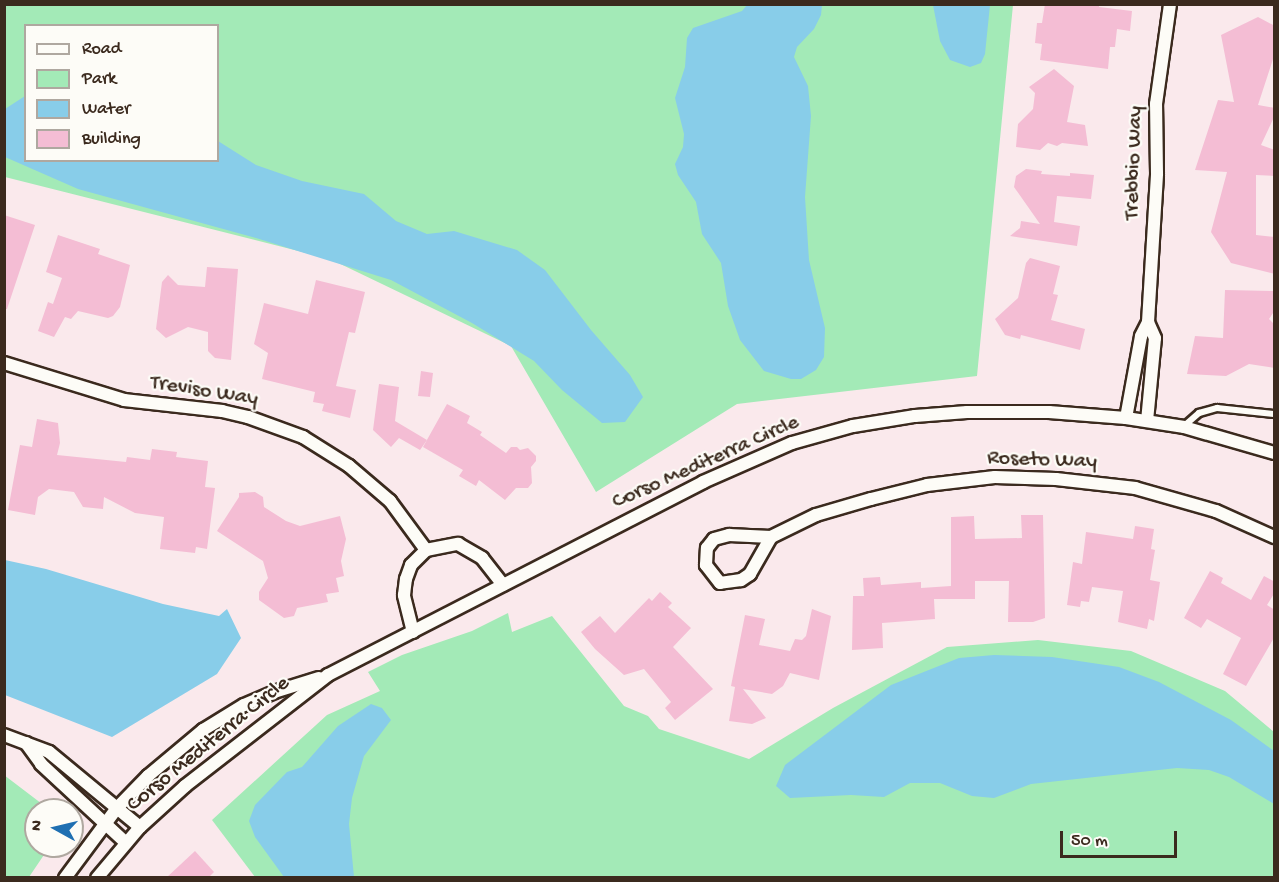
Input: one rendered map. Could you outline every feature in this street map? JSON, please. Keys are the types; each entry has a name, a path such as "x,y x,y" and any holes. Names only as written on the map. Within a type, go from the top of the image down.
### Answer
{"street":[{"name":"Trebbio Way","path":"1125,418 1141,336 1148,322 1156,172 1156,104 1170,4"},
{"name":"Trebbio Way","path":"1147,421 1155,338 1148,322"},
{"name":"Treviso Way","path":"4,363 124,400 222,411 248,417 303,437 349,466 384,495 405,518 426,550"},
{"name":"Corso Mediterra Circle","path":"65,878 117,808 148,776 203,730 244,705 274,692 328,675 703,482 792,443 853,426 915,416 967,412 1049,412 1125,418 1184,427 1275,453"},
{"name":"Roseto Way","path":"771,537 750,574 741,580 720,583 706,565 707,548 714,538 729,535 771,537 816,515 871,499 927,485 995,477 1056,479 1135,488 1216,511 1275,537"},
{"path":"413,632 404,595 406,579 411,565 426,550 444,544 464,547 482,558 503,585"},
{"name":"Corso Mediterra Circle","path":"97,878 140,827 214,762 328,675"},
{"path":"4,735 49,752 140,827"},
{"path":"26,743 41,764 126,843"}],"lane":[{"path":"1184,427 1199,413 1216,408 1275,414"}],"green space":[{"path":"4,5 1013,5 977,376 737,404 596,492 511,346 330,259 5,177"},
{"path":"508,613 512,632 552,616 624,706 648,716 659,729 749,759 833,708 947,647 1038,640 1131,651 1225,691 1274,732 1274,877 255,877 212,820 327,715 380,691 368,672 402,655 472,631"},
{"path":"4,775 34,798 24,798 24,858 42,858 29,877 5,877"}],"water":[{"path":"747,5 822,5 821,15 814,29 797,47 794,57 808,86 811,116 805,197 809,260 825,328 824,357 816,370 801,379 791,379 764,371 740,340 728,306 721,263 702,234 696,202 678,175 675,164 683,147 684,134 675,98 685,67 687,38 693,28 742,11"},
{"path":"933,5 990,5 985,54 981,63 970,67 950,60 940,41"},
{"path":"24,97 24,162 219,162 219,142 256,165 302,181 364,194 396,221 427,234 454,231 517,250 545,270 591,330 630,375 643,397 625,422 602,423 562,390 534,361 472,323 391,280 256,238 78,189 5,157 5,109"},
{"path":"5,560 46,569 163,604 219,616 227,609 241,638 217,674 112,737 5,695"},
{"path":"994,655 1052,657 1119,667 1159,682 1231,720 1274,751 1274,804 1229,777 1209,770 1177,768 1031,784 994,798 972,796 940,783 910,783 884,797 851,795 790,798 776,786 785,765 891,685 959,658"},
{"path":"371,704 382,708 391,720 364,756 352,798 349,824 354,877 284,877 255,837 249,821 255,805 287,772 302,767 338,726"}],"building":[{"path":"1045,4 1099,4 1099,7 1132,11 1130,31 1117,29 1115,47 1110,47 1108,69 1040,60 1042,44 1035,43 1037,23 1042,23"},
{"path":"1258,17 1275,26 1275,53 1258,105 1275,108 1275,115 1261,145 1275,150 1275,176 1256,175 1256,235 1275,237 1275,274 1231,263 1211,232 1227,172 1195,170 1218,100 1234,102 1221,35"},
{"path":"1054,69 1074,86 1067,122 1085,125 1088,146 1062,143 1057,146 1048,143 1040,150 1016,147 1018,124 1033,109 1035,93 1029,87"},
{"path":"1026,169 1042,171 1041,174 1094,175 1091,199 1057,196 1054,222 1080,226 1077,246 1010,236 1020,228 1021,221 1040,224 1014,187 1016,176"},
{"path":"4,215 35,225 7,309 4,309"},
{"path":"58,235 100,249 98,254 130,265 120,307 113,316 108,318 78,311 71,319 65,317 54,337 38,331 48,302 53,304 62,278 46,272"},
{"path":"1030,258 1060,266 1053,294 1058,295 1051,320 1085,329 1080,350 1021,335 1020,339 1005,335 995,319 1018,298 1026,263"},
{"path":"207,267 238,269 231,360 215,358 208,351 208,332 188,327 166,338 156,329 162,282 168,275 178,285 205,287"},
{"path":"316,280 365,292 355,333 349,332 336,386 356,390 350,418 322,411 324,404 313,402 315,392 262,379 268,353 254,344 264,303 308,314"},
{"path":"1225,290 1275,291 1275,310 1269,319 1275,325 1275,368 1249,364 1226,376 1187,374 1195,336 1223,338"},
{"path":"421,371 433,373 430,397 418,396"},
{"path":"379,384 399,387 395,421 427,440 420,450 399,438 391,447 373,430"},
{"path":"447,404 470,416 467,423 482,432 480,435 506,453 511,447 517,447 520,450 528,448 536,456 536,461 531,467 532,483 528,488 516,488 505,500 479,480 476,486 459,476 463,470 423,447"},
{"path":"37,419 58,423 60,443 57,455 126,462 127,457 150,460 152,449 177,452 176,457 208,461 205,487 215,488 207,549 196,547 195,553 160,549 164,517 135,513 104,497 103,509 83,507 74,492 49,489 38,497 35,515 8,510 20,445 32,447"},
{"path":"255,492 263,497 264,507 286,521 300,526 340,516 346,539 341,561 344,576 336,578 339,592 326,594 328,602 297,608 294,616 284,618 259,600 259,592 268,578 263,561 217,531 239,497 239,493"},
{"path":"1021,515 1043,515 1045,618 1033,622 1008,622 1009,581 975,581 975,599 934,599 935,619 882,623 883,648 852,650 853,596 864,596 863,578 880,577 881,585 921,582 921,588 951,586 951,517 974,516 975,539 1022,538"},
{"path":"1135,526 1154,529 1151,549 1155,550 1150,580 1160,582 1154,621 1149,619 1147,629 1118,622 1123,591 1092,587 1089,602 1081,601 1080,607 1067,605 1073,562 1082,564 1086,532 1133,539"},
{"path":"1210,571 1223,578 1221,583 1251,600 1264,576 1275,582 1275,592 1267,605 1275,610 1275,636 1246,686 1223,674 1241,638 1207,619 1201,628 1184,618"},
{"path":"660,592 672,603 668,607 691,628 673,647 713,689 675,720 665,708 671,702 644,669 624,675 595,649 581,632 600,616 615,633 649,598 652,601"},
{"path":"812,609 831,616 819,680 790,673 783,686 772,694 743,689 766,718 752,724 729,721 735,687 731,686 745,615 765,619 759,645 790,651 795,639 802,640 806,636"},
{"path":"195,851 214,872 208,878 166,878"}]}
